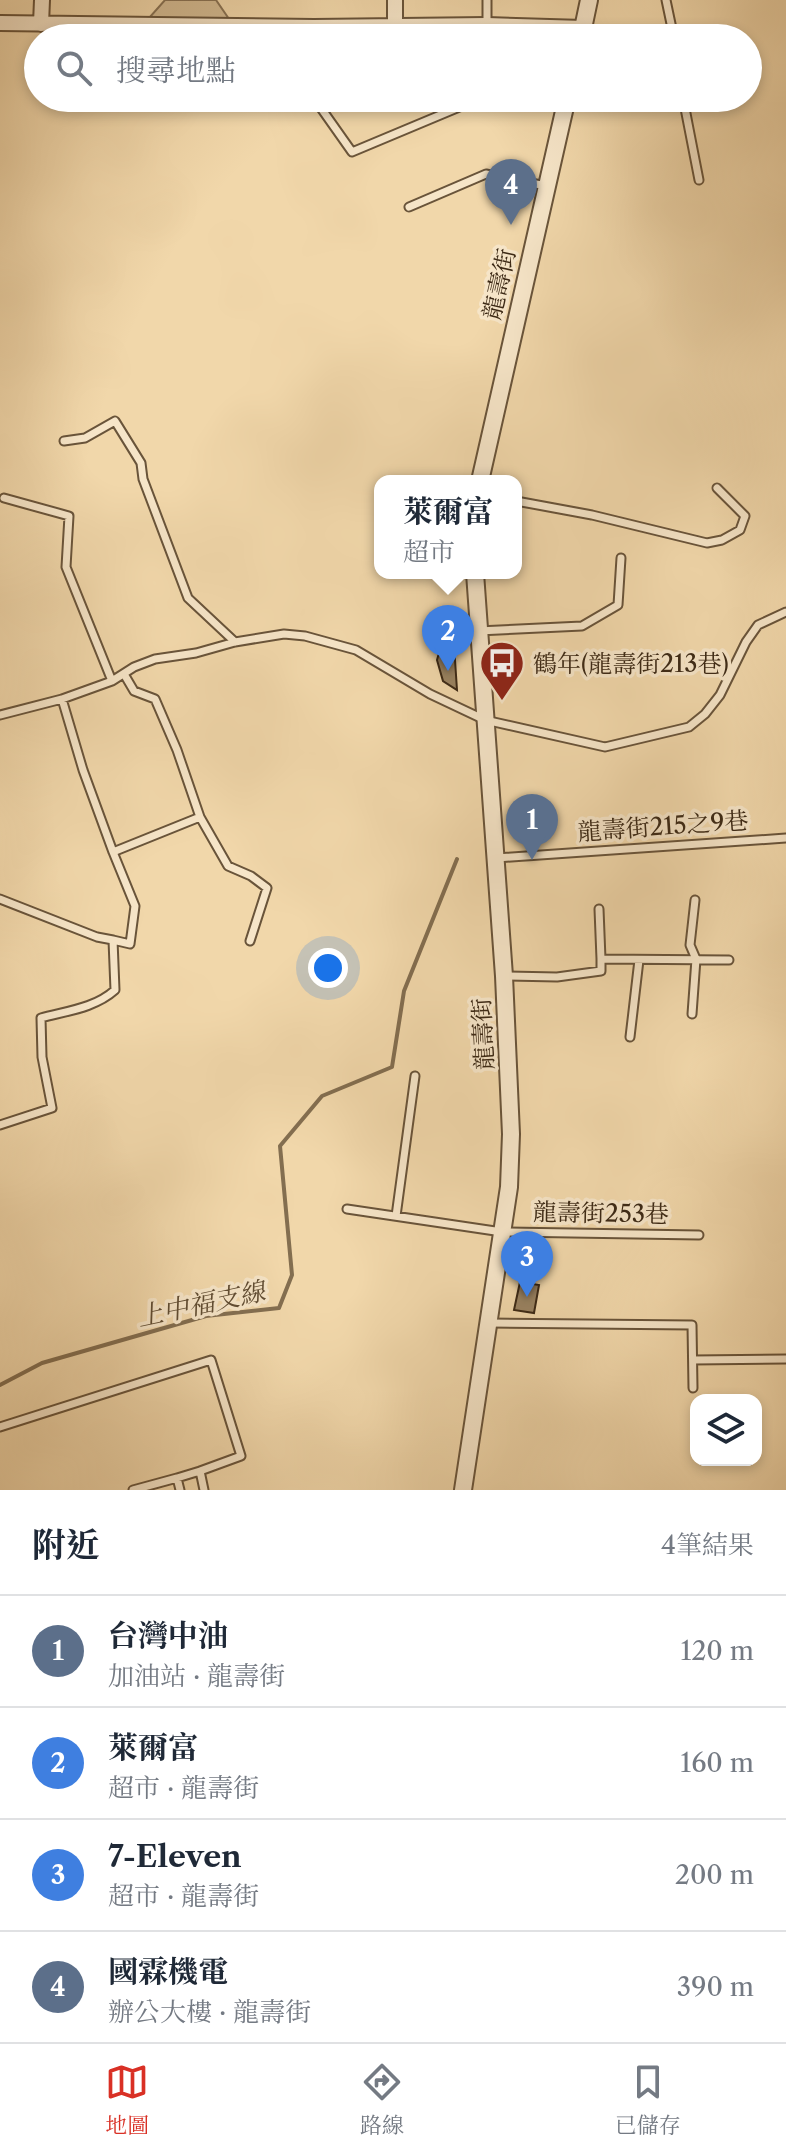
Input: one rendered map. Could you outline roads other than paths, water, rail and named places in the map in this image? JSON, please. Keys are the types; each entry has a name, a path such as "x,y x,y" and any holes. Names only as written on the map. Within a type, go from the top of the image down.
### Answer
{"street":[{"path":"0,23 41,24 42,0"},
{"path":"395,0 395,24"},
{"path":"584,24 589,0"},
{"name":"龍壽街","path":"481,475 564,112"},
{"name":"龍壽街","path":"467,1487 509,1187 511,1134 504,976 475,579"}],"lane":[{"path":"487,0 487,24"},
{"path":"666,0 671,24"},
{"path":"324,112 352,152 448,112"},
{"path":"686,112 699,180"},
{"path":"409,207 486,174 546,186"},
{"path":"64,441 85,438 115,421 141,463 143,479 188,598 235,642"},
{"path":"522,502 592,515 707,543 722,540 740,530 745,516 717,488"},
{"path":"4,498 69,516 66,567 112,681"},
{"path":"478,631 582,626 618,605 621,558"},
{"path":"0,715 62,699 112,681 155,659 284,634 329,641 375,659 430,694 485,720 605,747 689,727 705,714 720,695 746,642 758,625 786,612"},
{"path":"124,674 134,691 155,699 200,817 228,866 264,883 267,888 250,941"},
{"path":"0,899 97,937 130,944 135,906 83,770 62,699"},
{"path":"113,852 200,817"},
{"name":"龍壽街215之9巷","path":"496,858 786,838"},
{"path":"692,1014 696,959 690,945 695,900"},
{"path":"504,976 557,977 601,971 599,909"},
{"path":"0,1125 52,1108 42,1057 41,1018 88,1006 115,990 113,940"},
{"path":"601,959 729,960"},
{"path":"630,1037 639,960"},
{"path":"396,1216 415,1076"},
{"name":"龍壽街253巷","path":"347,1209 502,1232 699,1235"},
{"path":"488,1323 692,1325 693,1388"},
{"path":"693,1360 786,1359"},
{"path":"0,1427 211,1360 241,1456 133,1490"},
{"path":"200,1471 204,1490"},
{"path":"177,1478 180,1490"}],"waterway":[{"name":"上中福支線","path":"0,1385 42,1363 206,1316 279,1308 292,1275 280,1146 322,1096 392,1067 404,991 457,859"}],"place":[{"name":"國霖機電","path":"511,225"},
{"name":"萊爾富","path":"448,671"},
{"name":"鶴年(龍壽街213巷)","path":"502,702"},
{"name":"台灣中油","path":"532,860"},
{"name":"7-Eleven","path":"527,1297"}]}
